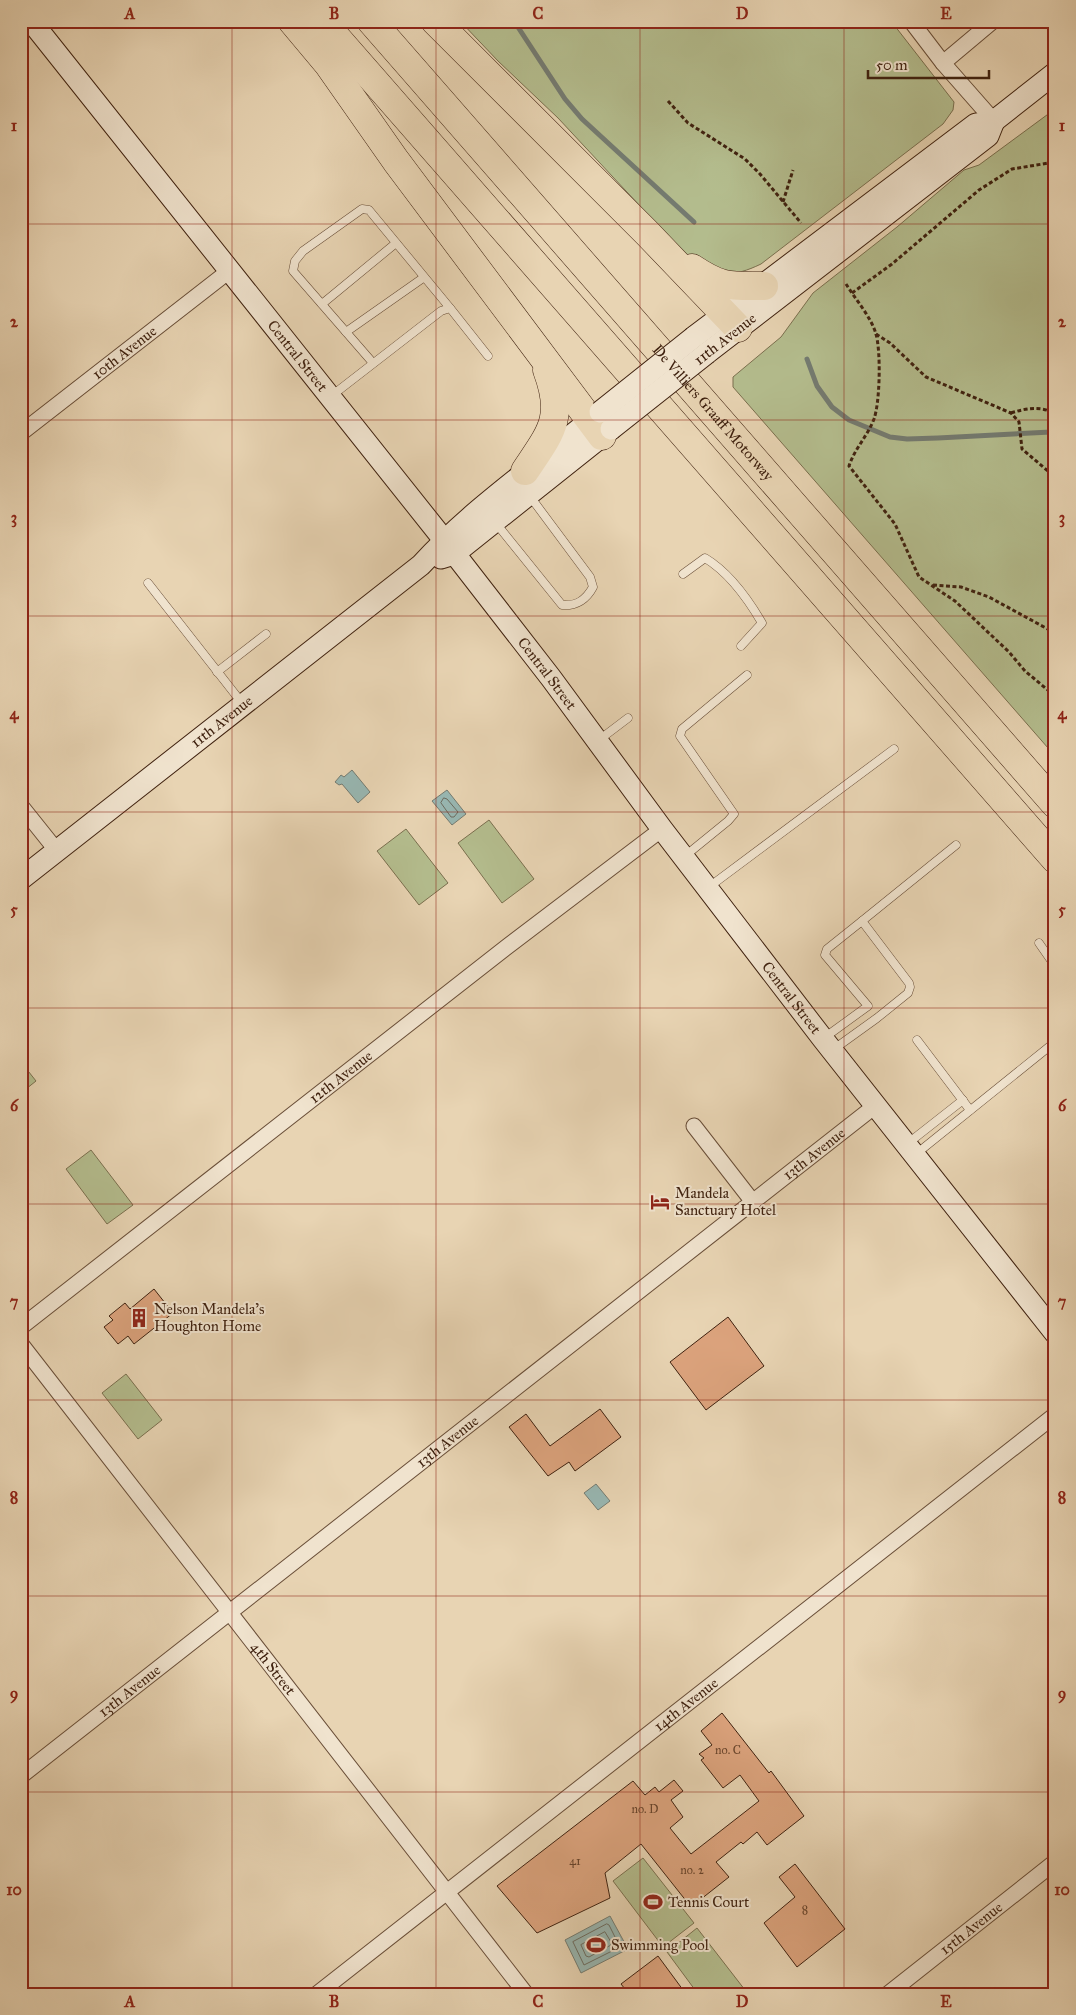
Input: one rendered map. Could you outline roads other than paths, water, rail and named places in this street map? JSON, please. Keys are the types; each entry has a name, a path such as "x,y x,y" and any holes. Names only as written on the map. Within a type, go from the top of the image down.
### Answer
{"highway":[{"path":"292,21 328,64 396,161 541,355 601,424"},
{"path":"322,21 1055,859"},
{"name":"De Villiers Graaff Motorway","path":"372,21 1055,804"},
{"path":"435,21 647,233 732,321"},
{"path":"647,233 710,280 728,286 764,286"},
{"path":"527,483 554,423 556,407 553,386 541,355"}],"main road":[{"name":"Central Street","path":"31,21 449,547 598,741 683,857 875,1106 1055,1333"},
{"name":"11th Avenue","path":"732,321 764,286 976,124 994,120 1055,73"},
{"name":"11th Avenue","path":"449,547 732,321 988,136 994,120"},
{"name":"11th Avenue","path":"21,879 421,565 495,522 527,483"}],"street":[{"path":"911,21 944,63 994,120"},
{"path":"944,63 993,21"},
{"name":"10th Avenue","path":"21,433 229,271"},
{"path":"21,806 57,851"},
{"name":"12th Avenue","path":"21,1327 508,946 662,829"},
{"name":"13th Avenue","path":"21,1776 875,1106"},
{"path":"694,1126 753,1202"},
{"name":"4th Street","path":"21,1344 526,1994"},
{"name":"14th Avenue","path":"317,1994 1055,1415"},
{"name":"15th Avenue","path":"888,1994 1055,1862"}],"lane":[{"path":"374,363 294,271 294,261 302,251 362,209 369,210 374,214 488,356"},
{"path":"322,304 396,243"},
{"path":"346,332 424,278"},
{"path":"329,398 441,311 450,308"},
{"path":"495,522 555,599 562,605 570,606 581,602 589,595 592,587 590,577 527,483"},
{"path":"683,574 705,558 726,574 762,623 741,646"},
{"path":"148,583 243,705"},
{"path":"217,672 266,634"},
{"path":"683,857 734,814 683,743 680,736 682,729 747,675"},
{"path":"598,741 628,718"},
{"path":"707,888 894,749"},
{"path":"877,1018 825,955 827,949 956,845"},
{"path":"828,1045 877,1018 908,993 910,987 909,983 862,921"},
{"path":"1039,943 1055,966"},
{"path":"828,1045 868,1006"},
{"path":"917,1040 970,1110"},
{"path":"910,1150 970,1110 1055,1042"},
{"path":"910,1150 963,1100"}],"water":[{"path":"352,770 370,792 358,803 342,784 339,785 335,782 341,775 344,777"},
{"path":"447,790 466,814 452,825 432,801"},
{"path":"596,1484 610,1501 598,1510 584,1493"},
{"name":"Swimming Pool","path":"610,1916 628,1949 581,1973 565,1940"}],"waterway":[{"path":"514,21 565,99 582,119 694,222"},
{"path":"807,359 817,386 832,407 849,420 890,437 907,439 1051,432 1055,434"}],"place":[{"name":"Mandela Sanctuary Hotel","path":"660,1202"},
{"name":"Nelson Mandela's Houghton Home","path":"139,1318"},
{"name":"Tennis Court","path":"653,1902"},
{"name":"Swimming Pool","path":"596,1945"}]}
